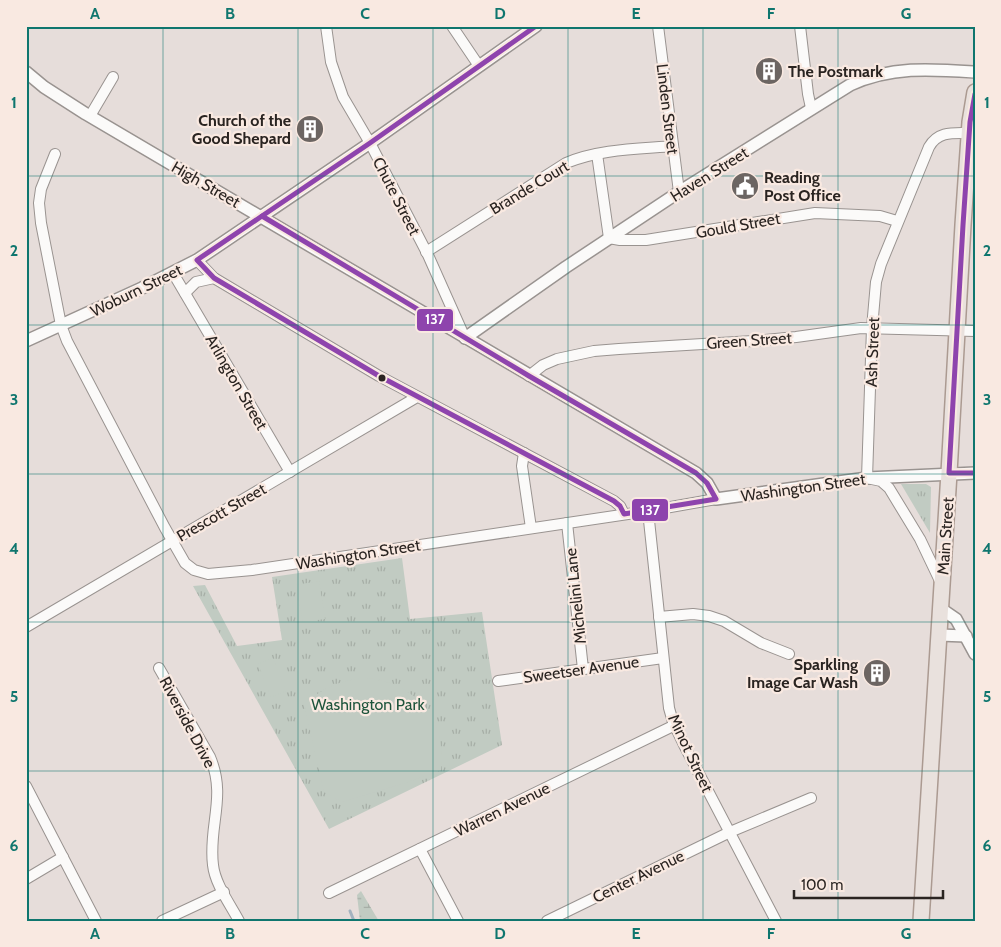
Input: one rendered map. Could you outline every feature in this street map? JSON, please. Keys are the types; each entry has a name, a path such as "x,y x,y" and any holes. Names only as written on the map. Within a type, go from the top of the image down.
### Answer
{"main road":[{"name":"Main Street","path":"920,921 949,473 956,330 969,225 969,133 975,92"}],"street":[{"name":"Chute Street","path":"326,26 330,56 336,80 349,109 370,143 426,252 465,338"},
{"path":"452,26 478,66"},
{"name":"Woburn Street","path":"26,341 197,260 370,143 536,26"},
{"name":"Linden Street","path":"658,26 679,192"},
{"path":"800,26 811,108"},
{"name":"Haven Street","path":"465,338 679,192 850,85 880,74 908,70 975,72"},
{"name":"High Street","path":"26,72 49,90 90,116 699,475 710,486 716,499"},
{"path":"90,116 113,77"},
{"name":"Ash Street","path":"867,478 872,328 877,275 897,221 931,144 943,134 969,133"},
{"name":"Brande Court","path":"426,252 553,170 574,159 597,154 673,146"},
{"name":"Washington Street","path":"55,154 40,189 39,203 41,223 61,325 67,341 182,558 189,567 202,573 213,575 867,478 975,473"},
{"path":"597,154 609,238"},
{"name":"Gould Street","path":"609,238 646,240 815,213 880,216 897,221"},
{"path":"197,260 214,278 417,397 614,500 624,514"},
{"name":"Arlington Street","path":"173,273 290,472"},
{"path":"185,293 196,282 214,278"},
{"name":"Green Street","path":"529,376 546,363 594,351 644,346 763,340 872,328 975,331"},
{"name":"Prescott Street","path":"26,628 172,540 417,397"},
{"path":"524,453 522,466 531,528"},
{"path":"867,478 881,481 889,488 920,539 942,584"},
{"name":"Minot Street","path":"648,511 669,708 675,725 776,921"},
{"name":"Michelini Lane","path":"567,523 583,669"},
{"path":"940,608 956,619 970,638 975,654"},
{"path":"659,617 693,614 709,616 724,621 761,643 788,654"},
{"path":"939,635 970,638"},
{"name":"Sweetser Avenue","path":"498,681 663,658"},
{"name":"Riverside Drive","path":"159,668 210,757 214,769 218,784 218,798 213,863 215,872 239,921"},
{"name":"Warren Avenue","path":"329,893 675,725"},
{"path":"26,786 96,921"},
{"name":"Center Avenue","path":"547,921 730,832 811,798"},
{"path":"420,849 458,921"},
{"path":"26,879 63,857"},
{"path":"162,921 224,892"}],"green space":[{"path":"901,484 926,484 931,487 930,533"},
{"name":"Washington Park","path":"402,558 410,619 482,612 502,745 329,829 193,586 205,585 237,646 282,640 272,577"},
{"path":"319,581 325,619 303,622 296,585"},
{"path":"273,658 286,691 271,697 258,664"},
{"path":"367,678 384,681 400,687 414,696 425,707 439,735 442,752 441,770 342,802 324,792 304,703 333,685 349,680"},
{"path":"361,891 379,921 360,921 357,895"}],"waterway":[{"path":"350,911 354,921"}],"transit line":[{"name":"137","path":"262,216 370,143 536,26"},
{"name":"137","path":"975,94 970,122 949,473 975,473"},
{"name":"137","path":"262,216 529,376 696,473 707,483 716,499 624,514 620,506 614,501 379,376 214,278 197,260 262,216"}],"place":[{"name":"The Postmark","path":"769,71"},
{"name":"Church of the Good Shepard","path":"310,129"},
{"name":"Reading Post Office","path":"745,186"},
{"name":"Sparkling Image Car Wash","path":"877,673"}]}
